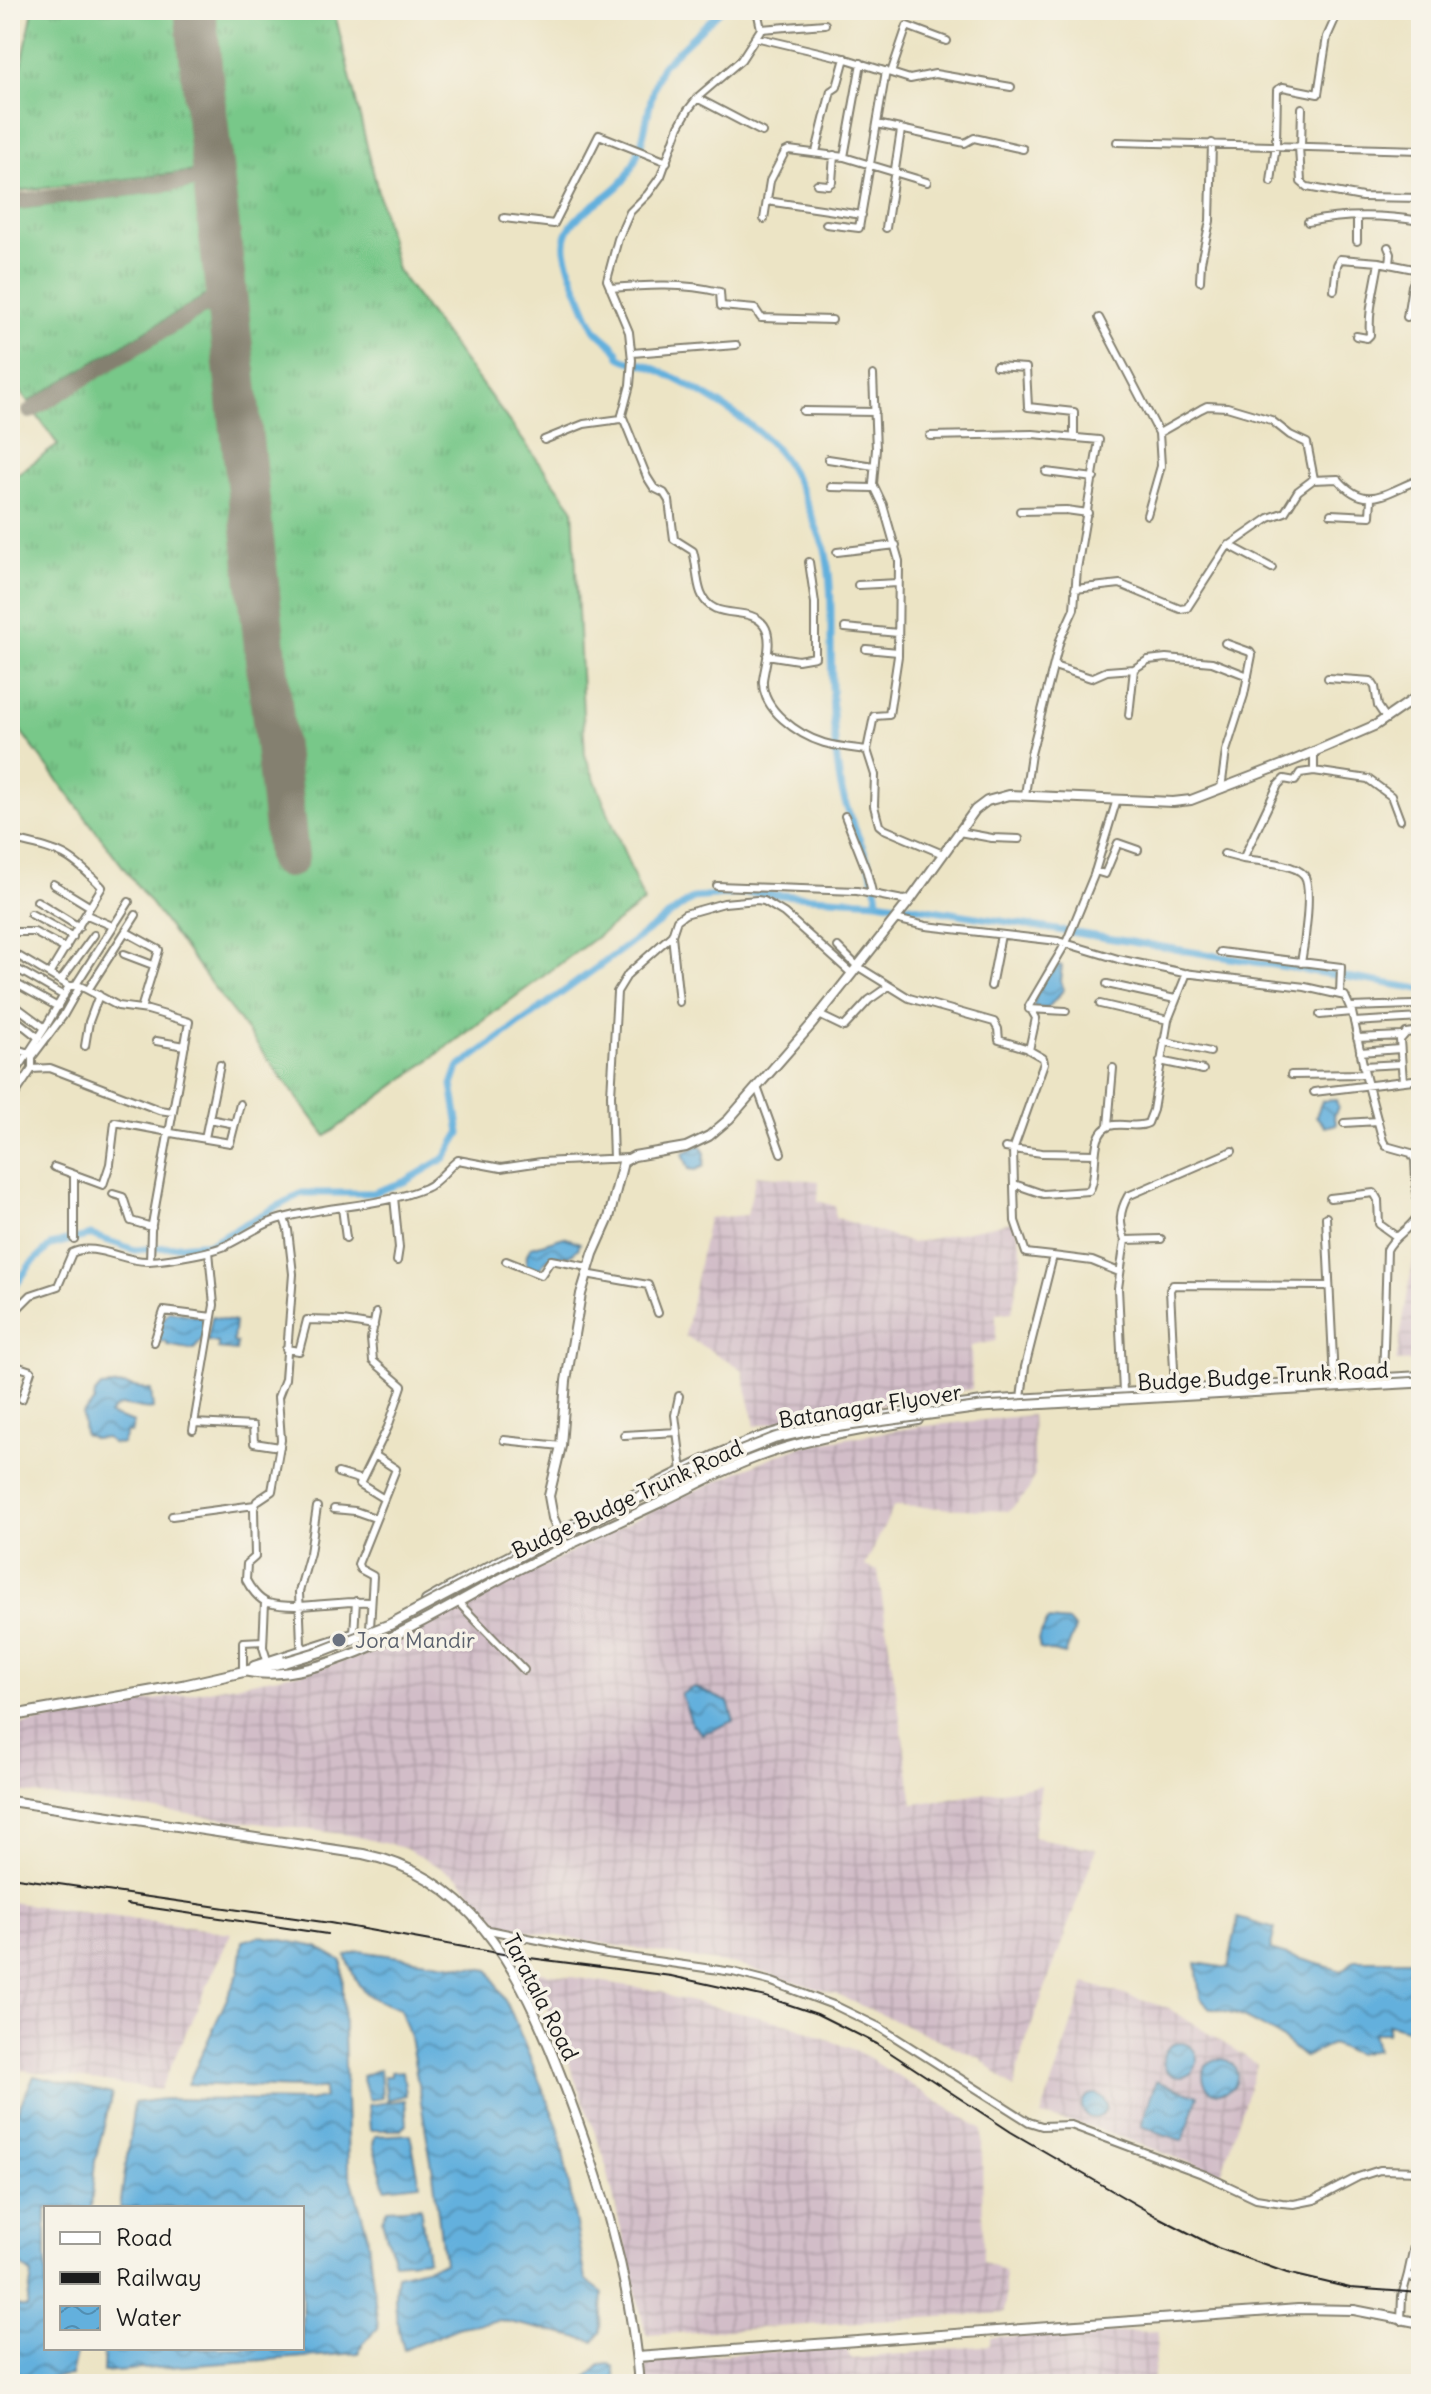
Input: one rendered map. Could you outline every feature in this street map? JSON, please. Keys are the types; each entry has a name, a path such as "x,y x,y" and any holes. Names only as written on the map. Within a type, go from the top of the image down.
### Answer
{"main road":[{"name":"Batanagar Flyover","path":"10,1714 281,1664 322,1651 389,1625 534,1548 704,1466 775,1438 805,1431 981,1407 1421,1381"}],"street":[{"path":"757,10 761,29"},
{"path":"1271,182 1276,144 1277,90 1283,87 1318,94 1327,37 1339,10"},
{"path":"544,440 584,424 620,420 632,360 629,332 610,288 609,267 626,219 648,194 667,162 679,126 697,98 741,60 761,29 825,24"},
{"path":"826,224 858,229 888,72 907,26 947,41"},
{"path":"755,37 845,58 910,79 932,74 1011,87"},
{"path":"816,152 831,91 837,87 845,58"},
{"path":"844,157 861,63"},
{"path":"697,98 762,132"},
{"path":"1302,108 1301,182 1307,187 1362,197 1421,198"},
{"path":"877,124 965,143 974,138 1023,149"},
{"path":"886,228 901,130"},
{"path":"504,218 553,225 599,135 667,162"},
{"path":"1117,142 1421,150"},
{"path":"1200,281 1210,221 1212,143"},
{"path":"764,219 770,181 785,152 816,152 844,157 927,182"},
{"path":"817,184 828,185 832,182 834,155"},
{"path":"767,201 862,215"},
{"path":"1308,222 1357,218 1421,221"},
{"path":"1357,218 1357,241"},
{"path":"1388,247 1390,264"},
{"path":"1334,290 1340,259 1420,267 1412,286 1407,317"},
{"path":"1356,336 1367,338 1370,335 1368,311 1379,262"},
{"path":"610,288 648,284 709,289 720,292 721,306 755,309 761,318 832,320"},
{"path":"1099,318 1159,433 1161,466 1147,515"},
{"path":"632,360 736,345"},
{"path":"996,366 1026,368 1028,407 1074,412 1074,438"},
{"path":"873,375 873,488 883,505 896,545 898,583 898,652 889,715 874,716 867,750 875,775 873,800 879,825 889,833 943,854"},
{"path":"1075,589 1120,584 1180,609 1187,608 1229,545 1269,518 1285,512 1298,491 1315,474 1307,443 1290,435 1271,420 1227,407 1207,406 1159,433"},
{"path":"803,411 875,412"},
{"path":"622,414 647,477 669,501 674,539 693,551 702,596 716,610 748,616 763,623 768,634 763,688 767,701 802,732 833,745 867,750"},
{"path":"930,436 1026,434 1099,440 1077,569 1073,615 1060,640 1031,754 1025,795"},
{"path":"828,459 874,466"},
{"path":"1046,472 1094,478"},
{"path":"1312,480 1338,479 1347,489 1371,499 1421,479"},
{"path":"831,487 873,488"},
{"path":"1331,514 1370,516 1371,499"},
{"path":"1020,511 1088,513"},
{"path":"837,552 896,545"},
{"path":"1229,545 1272,568"},
{"path":"767,655 798,660 815,657 814,598 809,562"},
{"path":"858,585 898,583"},
{"path":"845,628 898,633"},
{"path":"1221,790 1226,751 1252,653 1225,643"},
{"path":"866,649 898,652"},
{"path":"1054,666 1091,678 1102,672 1134,669 1148,660 1166,658 1212,662 1248,676"},
{"path":"1129,715 1134,669"},
{"path":"1328,678 1371,681 1378,706 1387,719"},
{"path":"10,1316 31,1295 58,1286 73,1251 150,1260 209,1251 284,1218 394,1197 427,1187 458,1160 501,1168 541,1162 628,1158 698,1142 719,1129 819,1015 911,900 975,810 987,801 1025,795 1182,801 1221,790 1314,752 1387,719 1421,694"},
{"path":"1314,752 1314,771"},
{"path":"1243,859 1278,785 1284,779 1295,781 1300,773 1314,771 1368,779 1391,796 1400,820"},
{"path":"1029,1049 1036,1021 1029,1004 1066,942 1095,871 1117,799"},
{"path":"845,816 873,892"},
{"path":"958,832 1019,839"},
{"path":"10,839 59,851 76,861 102,887 50,973"},
{"path":"1095,871 1105,874 1118,843 1138,850"},
{"path":"1224,854 1292,868 1304,875 1308,887 1301,963"},
{"path":"53,884 89,906"},
{"path":"717,886 873,892 911,900"},
{"path":"679,1002 672,935 677,920 694,910 757,900 784,913 854,970 909,998 994,1022 999,1040 1029,1049 1043,1058 1044,1063 1009,1149 1015,1221 1026,1253 1092,1261 1119,1272"},
{"path":"37,901 79,927"},
{"path":"10,1081 67,990 75,986 85,972 129,902"},
{"path":"31,914 73,937"},
{"path":"87,915 110,925"},
{"path":"88,990 136,915"},
{"path":"896,917 916,924 1066,942 1118,959 1187,973 1341,990"},
{"path":"10,932 34,932 66,949"},
{"path":"128,933 159,950 141,1009"},
{"path":"61,980 94,935"},
{"path":"613,1159 611,1095 617,992 628,974 672,935"},
{"path":"991,986 1001,935"},
{"path":"838,947 854,970"},
{"path":"10,951 61,980 67,990"},
{"path":"1220,952 1343,969 1341,990 1351,1009 1364,1070 1386,1146 1417,1155 1418,1215 1387,1250 1384,1388"},
{"path":"124,954 153,965"},
{"path":"60,957 85,972"},
{"path":"10,965 67,990"},
{"path":"55,965 79,979"},
{"path":"1108,1126 1148,1123 1153,1110 1168,1020 1187,973"},
{"path":"13,982 58,1007"},
{"path":"1107,984 1175,999"},
{"path":"10,1102 32,1069 32,1057 63,1016 80,986 118,1006 189,1022 152,1227 150,1260"},
{"path":"819,1015 844,1027 869,1000 889,986"},
{"path":"85,1046 89,1022 99,995"},
{"path":"10,1002 45,1028"},
{"path":"1100,1004 1168,1020"},
{"path":"1320,1015 1351,1009 1413,1005"},
{"path":"1029,1009 1066,1011"},
{"path":"10,1015 39,1038"},
{"path":"1354,1022 1421,1018"},
{"path":"1357,1038 1402,1036 1421,1031"},
{"path":"1402,1036 1403,1081"},
{"path":"156,1041 185,1046"},
{"path":"1163,1041 1210,1052"},
{"path":"10,1047 29,1053"},
{"path":"1360,1052 1400,1049"},
{"path":"1160,1061 1203,1070"},
{"path":"1291,1075 1401,1064"},
{"path":"205,1138 220,1065"},
{"path":"32,1069 50,1068 159,1110 173,1112"},
{"path":"1014,1184 1043,1194 1089,1191 1094,1181 1098,1136 1108,1126 1113,1068"},
{"path":"1314,1092 1421,1079"},
{"path":"757,1087 781,1153"},
{"path":"54,1167 100,1185 105,1183 115,1122 231,1142 240,1104"},
{"path":"209,1119 235,1124"},
{"path":"1344,1123 1378,1121"},
{"path":"1009,1149 1095,1154"},
{"path":"1123,1392 1119,1272 1125,1240 1120,1210 1128,1196 1232,1151"},
{"path":"566,1547 549,1496 561,1446 567,1373 587,1271 609,1218 620,1170 628,1158"},
{"path":"74,1176 74,1239"},
{"path":"1330,1198 1374,1193 1378,1200 1379,1224 1397,1237"},
{"path":"113,1194 123,1197 131,1221 152,1227"},
{"path":"394,1197 397,1261"},
{"path":"342,1208 346,1238"},
{"path":"1326,1217 1334,1380"},
{"path":"172,1516 255,1505 272,1491 282,1428 278,1397 285,1379 293,1274 284,1218"},
{"path":"1125,1240 1161,1239"},
{"path":"209,1251 214,1295 194,1427 253,1426 254,1443 280,1447"},
{"path":"1021,1398 1025,1367 1053,1256"},
{"path":"506,1261 541,1275 551,1260 648,1285 658,1313"},
{"path":"1175,1389 1170,1290 1173,1285 1329,1286"},
{"path":"154,1342 164,1311 212,1317"},
{"path":"376,1313 371,1339 373,1361 402,1386 376,1456 360,1484 384,1499"},
{"path":"286,1349 299,1351 307,1320 374,1326"},
{"path":"10,1364 31,1371 22,1399"},
{"name":"Budge Budge Trunk Road","path":"249,1669 267,1660 370,1628 558,1530 748,1440 787,1429 941,1406 1021,1398 1334,1380 1383,1378 1421,1381"},
{"name":"Budge Budge Trunk Road","path":"249,1669 275,1675 347,1655 397,1635 510,1574 769,1452 904,1422 981,1411 1384,1388 1421,1381"},
{"path":"679,1396 675,1415 682,1471"},
{"path":"624,1435 677,1432"},
{"path":"504,1440 561,1446"},
{"path":"370,1628 373,1576 358,1566 396,1469 376,1456"},
{"path":"338,1473 362,1480"},
{"path":"255,1505 255,1557 247,1564 246,1580 265,1602 283,1606 370,1602"},
{"path":"305,1650 301,1644 300,1586 310,1553 317,1507"},
{"path":"334,1509 355,1511 375,1518"},
{"path":"354,1634 356,1601"},
{"path":"265,1602 263,1641 267,1660"},
{"path":"459,1603 524,1670"},
{"path":"249,1669 243,1642 263,1641"},
{"name":"Taratala Road","path":"10,1801 256,1836 384,1858 416,1871 440,1886 484,1929 505,1959 536,2019 582,2130 611,2224 629,2304 639,2384"},
{"path":"484,1929 607,1954 733,1972 772,1982 836,2006 879,2027 1029,2122 1042,2126 1071,2125 1205,2175 1256,2199 1304,2203 1380,2170 1421,2171"},
{"path":"1401,2321 1403,2292 1421,2214"},
{"path":"1408,2274 1421,2279"},
{"path":"637,2357 1298,2309 1354,2310 1421,2323"}],"shaded area":[{"path":"756,1175 819,1181 818,1201 835,1206 835,1217 911,1243 1016,1221 1022,1256 1012,1312 996,1314 996,1341 971,1346 972,1389 755,1426 742,1369 685,1336 708,1218 747,1215"},
{"path":"1421,1247 1421,1361 1396,1362 1415,1250"},
{"path":"1032,1415 1035,1475 1027,1493 1009,1511 894,1506 865,1566 878,1571 913,1804 1041,1785 1033,1837 1096,1849 1023,2049 1014,2089 980,2058 835,1994 741,1966 503,1927 458,1877 404,1848 350,1835 10,1791 10,1727 305,1672 381,1650 669,1502 805,1445 916,1427"},
{"path":"10,1902 231,1933 160,2090 22,2070 10,2115"},
{"path":"534,1971 661,1991 671,1997 789,2024 857,2051 982,2129 983,2261 1005,2271 1005,2313 646,2335 604,2157"},
{"path":"1085,1983 1168,2008 1257,2064 1221,2174 1089,2126 1041,2116"},
{"path":"1158,2331 1153,2384 647,2384 645,2359 846,2347 851,2359 990,2345 990,2337"}],"green space":[{"path":"33,10 178,10 197,171 10,192 10,122"},
{"path":"205,10 334,10 397,270 573,508 585,755 644,902 326,1136 10,717 10,479 58,445 36,414 213,309 275,858 302,855"},
{"path":"199,187 211,292 28,402 10,376 10,210"}],"water":[{"path":"1053,962 1062,966 1060,980 1064,989 1047,1009 1033,1007 1039,984"},
{"path":"1336,1100 1338,1107 1334,1116 1337,1124 1325,1127 1316,1116 1322,1101"},
{"path":"700,1145 705,1153 704,1166 689,1169 683,1153"},
{"path":"564,1237 580,1243 578,1249 569,1256 549,1258 540,1269 526,1264 531,1247"},
{"path":"169,1311 206,1318 203,1339 193,1350 158,1341 162,1321"},
{"path":"212,1317 235,1322 233,1342 237,1343 236,1351 218,1349 218,1343 207,1341"},
{"path":"124,1385 151,1390 153,1409 123,1406 113,1409 109,1415 134,1423 122,1444 84,1434 82,1414 94,1402 95,1394 101,1387"},
{"path":"1048,1620 1069,1622 1075,1629 1065,1655 1040,1649 1038,1639"},
{"path":"694,1687 728,1702 734,1721 702,1734 692,1724 681,1694"},
{"path":"1238,1918 1275,1929 1270,1950 1342,1971 1355,1960 1421,1960 1421,2033 1388,2024 1387,2033 1372,2033 1376,2050 1357,2054 1331,2044 1304,2057 1276,2034 1241,2016 1210,2008 1200,1998 1196,1963 1228,1968"},
{"path":"261,1936 317,1947 342,1961 348,2167 367,2232 378,2328 358,2353 103,2372 104,2350 304,2350 304,2206 120,2206 134,2103 163,2099 308,2101 324,2098 324,2089 188,2084 239,1972 243,1941"},
{"path":"359,1951 489,1970 512,2014 559,2129 586,2280 603,2293 601,2332 594,2341 500,2320 460,2327 404,2350 396,2312 397,2275 444,2263 433,2173 410,2037 400,2009 370,1996 359,1986 346,1956"},
{"path":"1180,2043 1192,2048 1197,2060 1192,2072 1180,2077 1168,2072 1163,2060 1168,2048"},
{"path":"1220,2059 1232,2064 1237,2076 1232,2088 1220,2093 1208,2088 1203,2076 1208,2064"},
{"path":"380,2069 382,2098 369,2100 362,2076"},
{"path":"403,2071 406,2095 387,2100 384,2076"},
{"path":"34,2076 112,2094 95,2161 91,2206 44,2206 44,2350 77,2350 71,2376 10,2381 10,2305 27,2308 32,2275 19,2264 10,2249 10,2116 15,2116"},
{"path":"1156,2081 1198,2096 1183,2141 1141,2126"},
{"path":"1094,2094 1103,2097 1106,2106 1103,2115 1094,2118 1085,2115 1082,2106 1085,2097"},
{"path":"405,2100 407,2124 400,2130 370,2130 368,2105"},
{"path":"410,2134 420,2184 385,2188 373,2145 375,2136"},
{"path":"420,2207 428,2259 394,2262 382,2220 387,2209"},
{"path":"610,2364 614,2367 617,2384 581,2384 600,2365"}],"waterway":[{"path":"721,10 662,66 634,163 618,186 576,220 565,241 566,255 596,330 620,357 664,373 739,417 781,455 800,488 825,549 829,572 835,743 842,792 870,867 878,899"},
{"path":"10,1294 30,1265 51,1245 91,1235 135,1250 210,1243 302,1193 373,1193 406,1181 445,1158 460,1133 452,1085 458,1068 693,898 748,893 878,901 1421,989"}],"taxiway":[{"path":"13,202 214,178"},
{"path":"209,303 221,291 226,279"},
{"path":"30,411 209,303 229,308"}],"runway":[{"path":"195,10 288,857"}],"railway":[{"path":"10,1877 330,1923 514,1956 671,1976 766,1997 817,2014 877,2044 1011,2132 1154,2215 1218,2248 1287,2273 1350,2288 1421,2293"},
{"path":"126,1904 327,1934"}],"place":[{"name":"Jora Mandir","path":"339,1640"}]}
